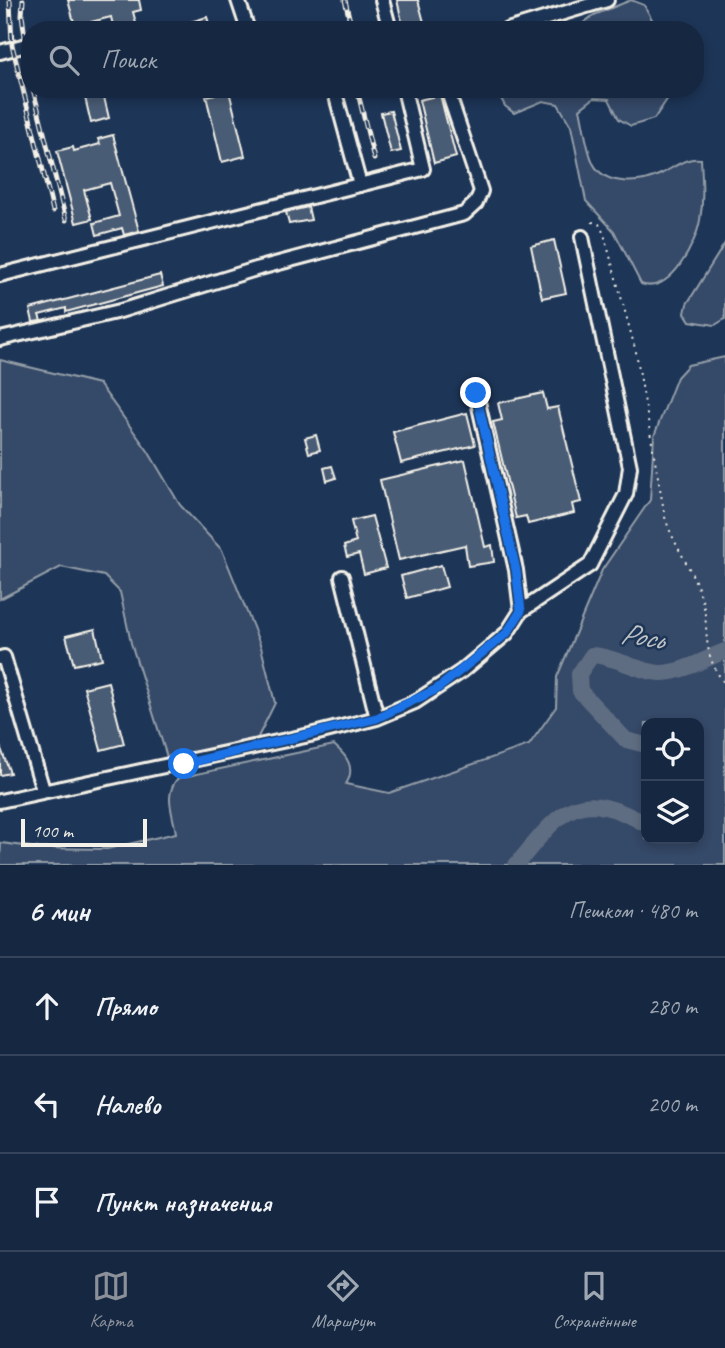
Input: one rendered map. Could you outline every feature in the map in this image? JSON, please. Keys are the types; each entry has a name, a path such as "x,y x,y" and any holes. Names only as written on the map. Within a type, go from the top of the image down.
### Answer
{"lane":[{"path":"238,0 244,21"},
{"path":"382,0 388,21"},
{"path":"537,21 607,0"},
{"path":"0,52 21,46"},
{"path":"336,98 360,185"},
{"path":"0,275 423,169 406,98"},
{"path":"0,339 120,311 256,269 464,214 477,203 481,191 450,98"},
{"path":"0,801 43,790 184,764 377,718 415,702 462,671 507,633 521,611 590,565 597,556 626,494 630,467 582,237"},
{"path":"476,393 516,570 521,611"},
{"path":"342,577 377,718"},
{"path":"0,658 4,657 43,790"}],"path":[{"path":"592,222 599,224 604,234 636,352 672,540 701,593 705,647 725,684"}],"shaded area":[{"path":"631,0 644,5 653,21 586,21"},
{"path":"501,98 594,98 580,109 587,143 593,163 599,171 615,180 644,180 685,161 701,159 702,205 698,230 687,254 671,275 652,285 641,284 614,231 586,201 571,126 558,104 543,101 514,113 505,106"},
{"path":"594,98 668,98 654,119 631,126 619,119 609,99"},
{"path":"725,243 725,319 715,325 690,321 685,313 687,304"},
{"path":"725,357 725,865 0,865 1,843 39,848 107,849 176,833 170,798 173,784 178,778 334,745 349,763 350,773 346,784 389,793 529,745 556,707 557,677 602,570 650,500 654,436 677,377 688,365"},
{"path":"0,360 99,384 148,451 180,505 222,550 261,647 275,703 256,741 167,757 131,643 120,592 104,576 61,567 0,599"}],"building":[{"path":"68,0 139,0 141,10 133,12 136,21 112,21 111,17 95,21 74,21"},
{"path":"397,0 418,0 424,21 402,21"},
{"path":"85,98 104,98 109,118 91,123"},
{"path":"206,98 231,98 245,156 222,162"},
{"path":"441,98 456,157 434,163 419,100"},
{"path":"391,111 401,151 391,153 381,113"},
{"path":"113,135 139,231 124,235 122,228 97,235 94,223 119,216 110,183 84,190 92,219 76,223 57,151 73,147 74,151 100,144 98,139"},
{"path":"308,207 311,220 289,224 286,212"},
{"path":"554,240 566,293 542,298 531,246"},
{"path":"160,275 163,286 66,312 66,308 39,315 41,321 33,322 30,309"},
{"path":"543,393 547,409 558,407 581,502 572,504 574,513 528,524 526,516 516,518 493,422 502,420 498,403"},
{"path":"467,413 475,445 401,463 393,432"},
{"path":"316,435 320,450 309,453 305,438"},
{"path":"465,460 485,547 492,545 494,562 468,566 465,545 399,560 380,480"},
{"path":"332,466 336,478 327,481 324,468"},
{"path":"372,516 386,568 364,574 359,554 347,557 344,546 356,542 351,521"},
{"path":"441,565 447,587 407,598 401,576"},
{"path":"95,629 102,659 74,665 66,636"},
{"path":"108,682 124,744 101,750 84,688"},
{"path":"0,746 10,773 0,775"}],"waterway":[{"name":"Рось","path":"641,744 626,740 580,691 579,674 592,655 662,673 686,668 725,651"},
{"name":"Рось","path":"516,865 546,830 572,810 586,806 602,806 641,822"}],"railway":[{"path":"10,0 12,45 21,81"},
{"path":"23,0 23,21"},
{"path":"345,0 350,21"},
{"path":"25,98 53,211"},
{"path":"35,98 66,220"},
{"path":"359,98 374,159"}],"route":[{"path":"184,764 377,718 415,702 437,689 507,633 521,611 516,570 476,393"}]}
